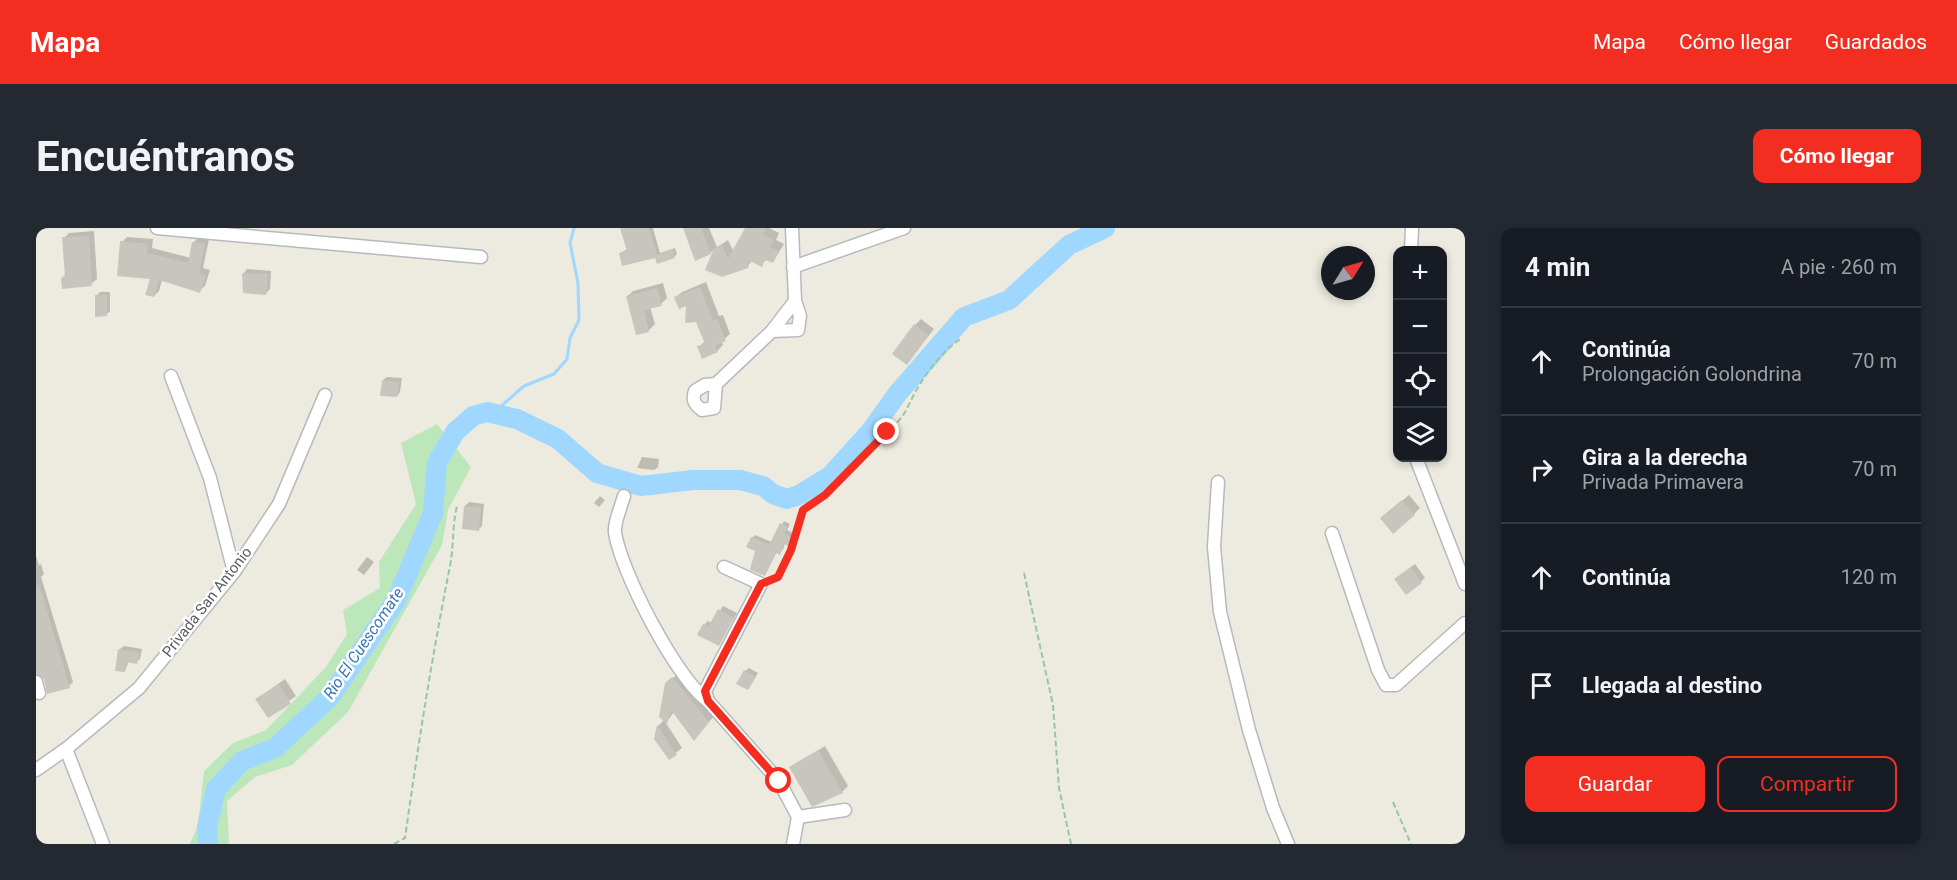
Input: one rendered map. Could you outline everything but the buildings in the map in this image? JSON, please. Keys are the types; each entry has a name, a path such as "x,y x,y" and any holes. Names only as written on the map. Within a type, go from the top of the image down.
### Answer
{"street":[{"path":"157,228 481,256"},
{"path":"772,331 798,330 800,316 795,301 792,228"},
{"path":"794,267 904,228"},
{"path":"1411,246 1412,228"},
{"path":"717,384 772,331 795,301"},
{"path":"171,376 210,478 234,572"},
{"name":"Privada San Antonio","path":"36,770 66,749 139,688 234,572 279,504 325,395"},
{"path":"1418,462 1465,584"},
{"path":"1218,482 1214,547 1220,612 1249,730 1272,808 1288,844"},
{"path":"624,496 614,529 621,561 672,657 696,692 708,701 779,781 798,817 793,844"},
{"path":"1332,533 1378,670 1386,685 1396,685 1465,623"},
{"path":"708,701 705,691 761,584 724,567"},
{"path":"66,749 103,844"},
{"path":"798,817 845,810"}],"path":[{"path":"761,584 778,577 791,550 803,510 825,495 862,460 901,417 917,388 948,346 962,338"},
{"path":"394,844 405,837 424,702 451,562 452,529 457,507"},
{"path":"1023,573 1053,705 1059,788 1071,844"},
{"path":"1393,802 1411,844"}],"green space":[{"path":"437,424 471,467 448,510 442,545 348,712 292,765 255,777 227,801 229,844 190,844 198,825 204,771 233,743 266,730 326,667 347,634 343,610 380,588 379,562 416,504 401,443"}],"waterway":[{"path":"487,412 499,408 524,386 554,374 567,359 570,338 579,320 578,283 570,243 574,228"},
{"name":"Rio El Cuescomate","path":"208,844 207,827 216,789 242,761 275,748 330,697 397,599 433,513 437,463 455,432 473,416 487,412 517,419 558,439 597,473 641,486 693,480 740,480 763,486 773,494 787,499 799,495 830,476 870,432 898,393 964,317 1009,300 1069,245 1105,228"}],"route":[{"path":"779,781 708,701 705,691 761,584 778,577 791,550 803,510 825,495 862,460 887,432"}]}
